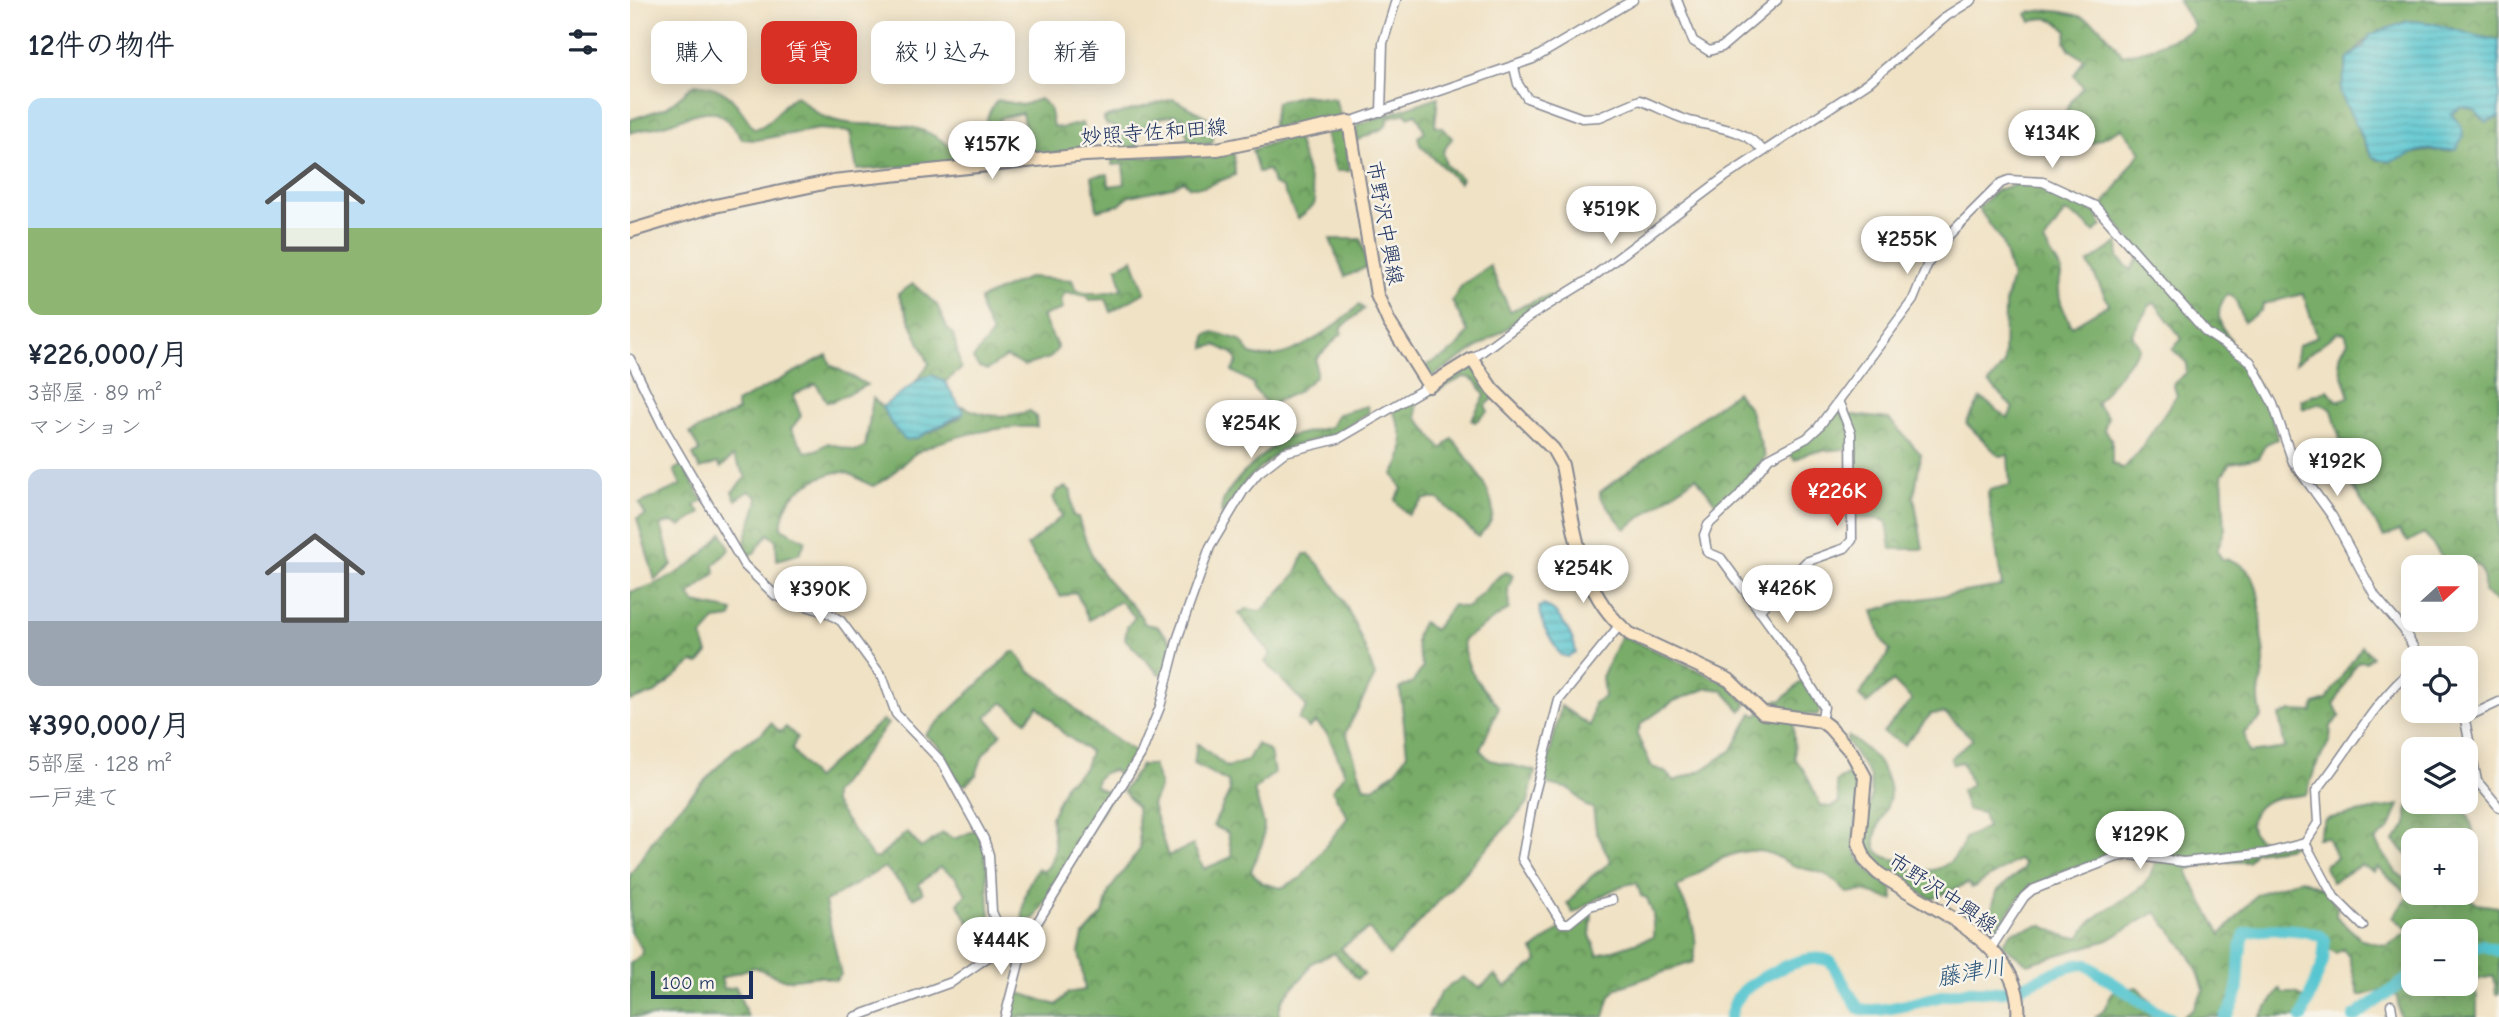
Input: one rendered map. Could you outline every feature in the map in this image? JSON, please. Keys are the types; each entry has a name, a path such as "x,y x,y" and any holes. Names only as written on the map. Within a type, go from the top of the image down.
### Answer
{"main road":[{"name":"妙照寺佐和田線","path":"630,231 710,207 833,181 1073,157 1217,149 1349,122"},
{"name":"市野沢中興線","path":"1349,122 1377,295 1389,322 1429,386"},
{"path":"1429,386 1472,359 1492,389 1558,455 1583,567 1598,597 1619,625 1630,634 1729,680 1763,713 1821,720"},
{"name":"市野沢中興線","path":"1821,720 1852,753 1865,777 1858,833 1862,851 1870,867 1991,948 2011,973 2019,1002 2018,1017"}],"street":[{"path":"1381,112 1383,43 1396,0"},
{"path":"1349,122 1534,59 1633,0"},
{"path":"1677,0 1693,41 1709,51 1721,47 1777,0"},
{"path":"1472,359 1530,316 1600,271 1763,151 1869,82 1948,15 1972,0"},
{"path":"1514,67 1518,84 1535,103 1592,118 1640,100 1690,121 1716,125 1749,137 1763,151"},
{"path":"1821,720 1824,707 1791,654 1721,558 1707,552 1704,535 1708,525 1738,497 1769,458 1807,438 1839,402 1913,300 1927,263 1947,237 2001,183 2009,180 2043,182 2095,206 2207,333 2250,361 2273,404 2293,462 2332,516 2375,596 2404,630 2413,646"},
{"path":"630,359 664,428 744,565 757,580 782,600 828,613 841,621 883,678 896,713 941,761 984,839 989,855 992,912 1007,944"},
{"path":"1005,1017 1024,944 1141,754 1160,707 1178,637 1210,547 1244,490 1258,473 1285,452 1338,439 1429,386"},
{"path":"1759,611 1806,562 1845,548 1852,540 1851,433 1839,402"},
{"path":"1612,900 1590,906 1569,923 1562,923 1522,859 1532,804 1559,700 1619,625"},
{"path":"1991,948 2032,890 2118,857 2131,855 2183,862 2267,853 2305,843 2318,823 2316,790 2338,764 2351,740 2401,683"},
{"path":"2478,709 2499,702"},
{"path":"2466,723 2477,781 2499,807"},
{"path":"2305,843 2334,897 2363,926"},
{"path":"855,1017 952,982 1007,944 1024,944"},
{"path":"2391,1005 2393,1017"}],"green space":[{"path":"2178,0 2499,0 2499,40 2444,26 2418,23 2403,24 2373,34 2348,58 2341,93 2371,156 2377,160 2423,152 2451,151 2460,125 2451,114 2461,107 2473,109 2486,122 2499,117 2499,604 2484,592 2478,555 2440,555 2424,533 2408,542 2399,531 2384,537 2348,480 2361,469 2351,444 2340,440 2332,410 2320,403 2303,409 2301,400 2328,390 2337,401 2349,397 2339,364 2348,342 2345,333 2338,332 2295,364 2298,346 2317,336 2303,294 2263,304 2262,310 2244,322 2235,298 2227,294 2220,307 2219,318 2231,340 2230,353 2255,380 2271,415 2277,439 2266,444 2258,458 2231,463 2222,475 2225,529 2217,551 2222,559 2244,567 2251,575 2259,596 2264,659 2259,695 2262,717 2244,733 2249,753 2285,748 2279,716 2291,711 2312,712 2315,704 2326,700 2362,646 2372,656 2366,662 2359,661 2355,665 2334,704 2340,716 2331,726 2330,740 2315,768 2307,794 2265,802 2252,818 2253,833 2257,838 2271,841 2302,833 2301,842 2287,848 2255,852 2248,862 2224,862 2187,869 2221,935 2257,894 2301,879 2324,889 2337,907 2336,916 2362,940 2387,946 2401,936 2401,996 2477,996 2477,1017 2400,1017 2397,997 2386,989 2359,996 2349,957 2343,949 2336,953 2329,949 2325,935 2305,928 2267,928 2246,933 2240,938 2236,992 2228,1011 2221,1017 2182,1017 2192,1010 2204,990 2191,958 2156,912 2108,940 2028,964 2002,944 2012,932 2041,925 2067,937 2081,937 2086,927 2102,913 2148,879 2158,853 2138,847 2065,870 2031,887 2019,898 1990,938 1985,933 1997,891 2023,869 2024,863 2018,860 1972,888 1968,883 1932,899 1902,883 1868,856 1863,833 1871,797 1870,776 1846,740 1849,736 1876,759 1888,781 1889,799 1876,832 1875,842 1877,851 1886,857 1902,860 1908,869 1936,869 1944,866 1956,855 1965,838 1987,827 1983,813 1967,810 1961,791 1971,785 1962,762 1953,764 1951,758 1973,739 1945,713 1931,714 1904,745 1883,732 1912,700 1893,681 1867,704 1859,696 1890,651 1881,638 1873,611 1902,602 2002,586 1988,495 1989,490 2010,485 2008,455 1999,456 1966,423 1981,398 2008,418 2013,408 1989,383 2004,364 2005,303 2012,277 2002,242 1978,208 1997,190 2020,183 2041,185 2064,200 2096,212 2102,226 2094,232 2080,219 2065,212 2044,242 2062,272 2060,300 2072,326 2109,304 2088,263 2119,242 2118,258 2131,270 2141,254 2103,205 2141,152 2122,128 2074,152 2057,127 2073,98 2083,87 2074,75 2084,59 2070,50 2065,41 2067,31 2059,23 2046,18 2031,22 2027,14 2053,11 2082,17 2100,28 2123,55 2149,49 2192,30 2194,25","holes":["2155,303 2182,339 2172,349 2187,363 2186,373 2173,384 2177,395 2145,443 2123,469 2112,463 2112,440 2104,430 2108,417 2096,404 2140,348 2132,334 2150,305"]},
{"path":"695,84 707,86 731,98 754,129 767,123 796,96 815,112 838,121 900,125 931,134 955,150 966,162 857,170 850,132 819,129 756,140 742,139 726,120 712,112 630,133 630,120 667,107"},
{"path":"1302,95 1335,99 1341,117 1289,128 1287,124 1272,130 1276,102"},
{"path":"1438,97 1435,126 1443,128 1452,138 1443,152 1446,165 1462,179 1459,183 1420,145 1418,137 1425,132 1416,114 1408,117 1406,113 1390,117 1384,128 1356,141 1357,125"},
{"path":"1040,99 1049,107 1053,126 1062,128 1082,123 1089,150 1030,155 1022,113 1000,118 994,134 995,160 985,159 984,136 987,120 989,112 998,100 1022,105"},
{"path":"1173,99 1213,120 1213,143 1174,148 1172,143 1188,139 1183,118 1177,120 1176,115 1154,119 1151,124 1138,130 1138,147 1122,147 1119,129 1106,124 1103,118"},
{"path":"1342,129 1345,132 1350,171 1336,171 1326,136 1327,131"},
{"path":"1291,136 1297,138 1315,200 1314,205 1298,219 1282,188 1273,184 1269,170 1258,172 1252,150"},
{"path":"1234,153 1235,175 1204,187 1190,187 1183,181 1172,187 1130,196 1119,205 1097,210 1092,176 1108,174 1109,186 1125,184 1123,164 1112,165 1112,159"},
{"path":"1330,239 1361,239 1367,267 1345,277"},
{"path":"1133,259 1145,292 1111,312 1106,299 1090,300 1087,296 1066,292 1061,299 1063,309 1042,316 1058,348 1050,358 1024,366 1006,357 987,370 979,367 973,359 992,334 982,312 980,299 1030,277 1072,280 1076,290 1088,293 1122,289 1117,267"},
{"path":"1490,266 1510,311 1547,296 1555,297 1430,378 1425,369 1428,364 1446,356 1460,344 1468,332 1452,301 1462,285"},
{"path":"913,284 937,305 948,330 953,333 961,369 945,382 933,375 916,381 929,364 898,294"},
{"path":"1359,305 1364,309 1340,329 1342,333 1316,359 1316,376 1297,392 1275,402 1286,437 1330,427 1338,414 1367,406 1369,412 1337,433 1280,450 1246,481 1222,515 1222,505 1234,484 1282,439 1267,404 1253,388 1254,384 1232,371 1237,362 1234,354 1216,345 1205,348 1206,335 1214,332 1240,340 1251,354 1279,355 1324,333"},
{"path":"827,355 831,365 867,385 827,402 816,384 793,395 801,416 791,429 806,452 828,443 855,451 865,447 873,398 882,407 892,425 917,438 961,417 962,406 996,416 1030,411 1036,417 1037,427 992,430 943,441 916,453 873,486 848,473 824,476 793,496 785,511 781,528 806,541 799,554 777,560 776,540 768,534 754,553 748,555 743,550 758,498 749,491 736,500 732,492 746,477 733,456 721,468 718,463 700,469 693,455 700,451 690,433 738,411 736,403"},
{"path":"1470,362 1495,397 1485,406 1488,411 1475,422 1471,420 1485,396 1471,378 1463,377 1416,402 1417,418 1442,449 1452,438 1486,489 1493,511 1490,522 1478,537 1438,499 1425,499 1408,515 1395,500 1402,489 1393,474 1401,459 1403,443 1393,411"},
{"path":"1736,392 1749,408 1765,457 1737,493 1719,508 1696,477 1625,529 1600,497 1600,492"},
{"path":"1835,408 1839,408 1844,418 1853,415 1889,419 1921,454 1914,497 1923,549 1891,549 1887,522 1880,519 1855,518 1856,448 1810,452 1795,460 1788,452"},
{"path":"682,465 703,500 695,506 701,513 681,526 671,522 661,525 672,565 655,580 637,519 646,515 639,504 681,485 674,470"},
{"path":"1066,487 1071,491 1073,516 1078,517 1087,545 1101,571 1135,608 1145,624 1157,626 1172,642 1164,674 1159,674 1125,639 1127,627 1135,617 1120,601 1089,620 1076,592 1061,597 1027,546 1062,516 1053,498 1058,490"},
{"path":"722,533 730,549 714,565 715,573 689,595 695,603 733,611 731,618 715,620 702,637 708,653 699,664 693,662 655,693 630,701 630,592 657,583 681,570 703,554"},
{"path":"1304,554 1309,554 1320,566 1340,595 1375,676 1346,732 1364,787 1373,788 1397,770 1407,753 1400,688 1413,682 1423,667 1416,644 1419,628 1423,622 1434,630 1453,605 1467,608 1500,575 1506,572 1513,575 1508,589 1509,609 1463,640 1470,669 1499,707 1480,750 1490,760 1535,771 1528,803 1389,956 1369,929 1341,948 1364,974 1357,979 1334,953 1311,963 1283,1000 1279,1017 1010,1017 1016,996 1020,993 1057,1005 1068,993 1085,990 1079,952 1083,936 1103,914 1109,891 1140,849 1137,807 1123,791 1141,765 1153,765 1160,786 1152,805 1168,856 1193,845 1204,869 1232,857 1228,833 1213,826 1230,791 1228,782 1194,764 1197,743 1227,767 1247,761 1257,744 1270,752 1274,773 1254,790 1264,824 1263,841 1251,871 1262,883 1281,888 1301,878 1348,817 1332,790 1345,773 1328,735 1316,722 1309,728 1298,719 1307,707 1265,662 1271,654 1239,614 1246,609 1262,611 1295,575"},
{"path":"1621,635 1728,684 1747,704 1741,711 1722,690 1708,688 1674,701 1641,724 1637,735 1652,767 1664,771 1674,781 1702,770 1732,750 1752,713 1757,716 1769,702 1782,700 1803,680 1820,706 1818,715 1793,713 1795,758 1805,772 1821,806 1832,807 1839,802 1836,781 1856,770 1859,790 1855,847 1860,859 1872,873 1892,888 1893,900 1864,891 1847,893 1828,876 1793,865 1771,854 1745,851 1733,854 1709,866 1677,888 1695,933 1693,962 1617,988 1610,996 1604,1017 1428,1017 1441,992 1463,977 1480,988 1495,975 1505,987 1538,961 1533,950 1561,928 1572,928 1588,913 1592,916 1590,935 1598,955 1653,937 1653,914 1647,898 1641,896 1637,883 1613,890 1573,913 1567,904 1592,876 1611,862 1596,831 1593,808 1586,806 1570,789 1543,783 1561,706 1590,726 1594,703 1604,697 1602,677"},
{"path":"1012,652 1016,652 1029,671 1050,683 1085,719 1138,754 1121,777 1114,770 1097,779 1095,786 1112,794 1035,918 1027,922 1023,920 1023,913 1028,886 1038,868 1043,871 1049,866 1055,849 1051,817 1066,783 1084,769 1090,752 1063,733 1038,706 1026,721 1003,702 986,717 1001,734 983,755 976,775 965,785 959,783 940,747 925,735"},
{"path":"883,720 888,724 833,794 833,802 873,858 878,858 907,832 921,848 943,833 954,839 976,830 985,857 992,927 997,941 992,945 983,934 975,933 958,904 966,894 955,877 940,867 919,884 923,893 913,898 885,867 825,902 841,975 836,980 819,976 786,980 754,967 721,978 724,989 736,987 748,1017 630,1017 630,964 641,955 642,949 630,931 630,875 664,823 733,751 763,732 771,723 780,732 786,727 797,737 792,749 815,779"},
{"path":"2399,805 2389,830 2375,841 2401,876 2401,888 2377,867 2374,872 2361,865 2332,882 2324,865 2337,858 2327,837 2317,838 2325,819"},
{"path":"2407,814 2467,814 2472,828 2405,828"},
{"path":"2401,832 2401,848 2394,841"},
{"path":"2478,904 2499,907 2499,994 2496,994 2494,976 2478,979 2478,919 2401,919 2401,924 2393,917 2402,905"},
{"path":"2137,987 2152,1003 2157,1017 2096,1017 2103,1011 2113,992"},
{"path":"2280,989 2283,993 2296,993 2310,1003 2307,1017 2260,1017"}],"water":[{"path":"2408,21 2499,40 2499,117 2486,122 2473,109 2461,107 2451,114 2461,125 2463,136 2457,148 2424,150 2392,161 2379,160 2372,156 2340,93 2348,58 2363,47 2370,35"},
{"path":"932,375 945,382 964,413 917,438 905,440 882,407 922,378"},
{"path":"1543,605 1554,612 1565,625 1576,653 1568,657 1560,655 1544,627 1539,607"}],"waterway":[{"name":"藤津川","path":"2225,1017 2236,997 2245,934 2274,929 2310,933 2325,940 2323,961 2302,1017"},
{"name":"藤津川","path":"2478,946 2482,945 2499,951"},
{"name":"藤津川","path":"1730,1017 1739,995 1749,987 1784,967 1810,959 1831,962 1858,1008 1868,1010 1881,1010 1967,991 1995,992 2014,989 2064,968 2085,964 2155,1011 2170,1017"},
{"name":"藤津川","path":"2354,1017 2401,984"}]}
